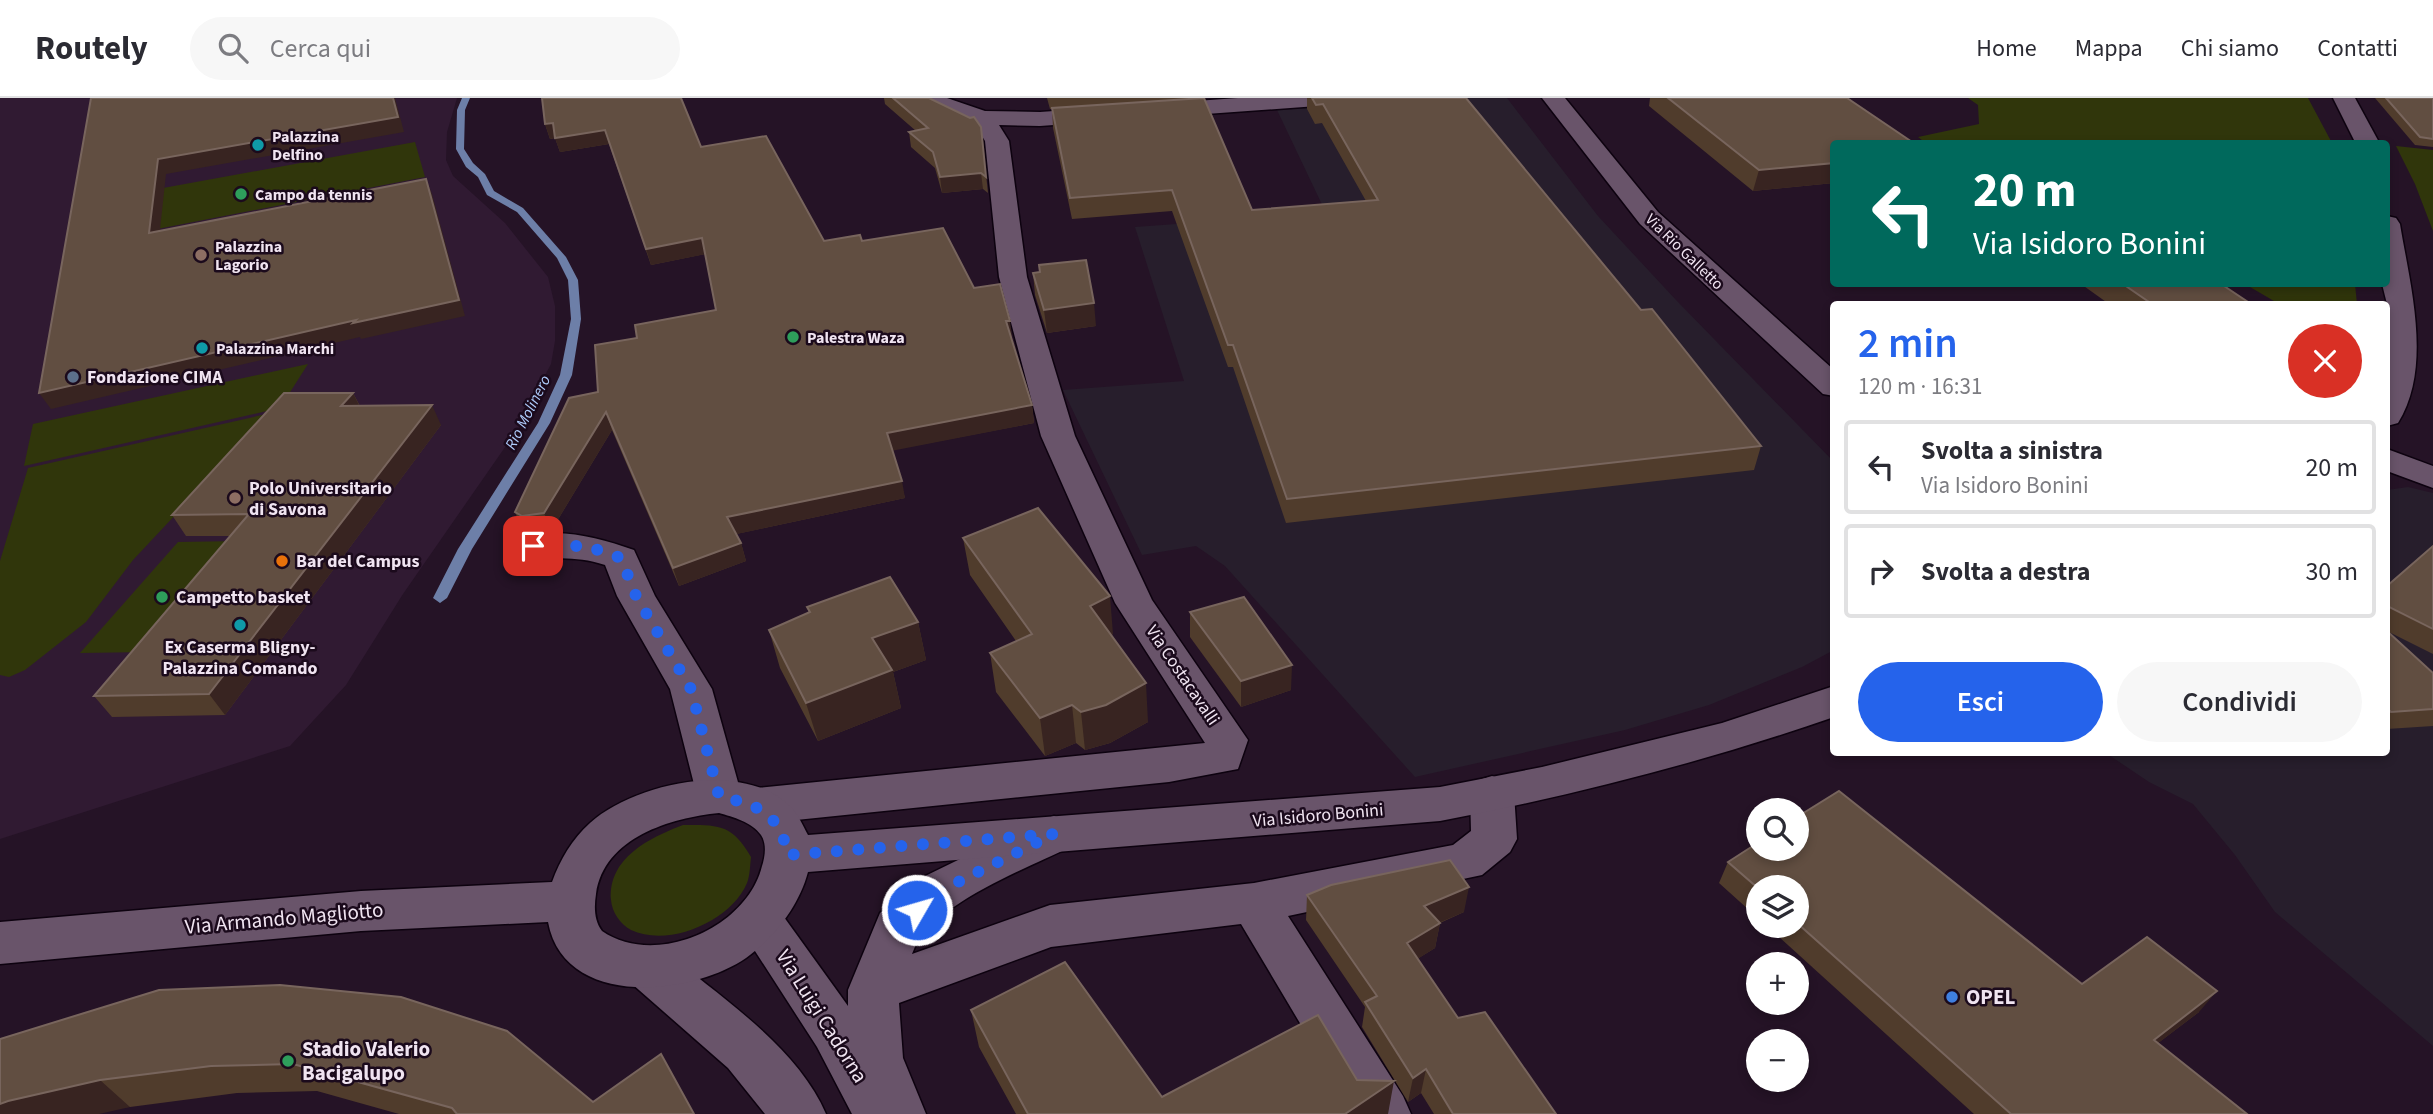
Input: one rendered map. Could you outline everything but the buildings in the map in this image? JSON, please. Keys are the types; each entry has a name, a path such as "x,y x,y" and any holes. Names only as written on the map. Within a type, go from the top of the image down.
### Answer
{"street":[{"path":"926,98 991,134 1087,117 1331,98"},
{"path":"991,134 997,110 1005,98"},
{"name":"Via Rio Galletto","path":"1553,98 1649,218 1830,383"},
{"path":"2344,98 2366,140"},
{"name":"Via Costacavalli","path":"737,801 1169,765 1223,757 1227,740 1134,604 1058,436 1013,277 991,134"},
{"path":"2390,247 2403,345 2402,372 2390,407"},
{"path":"2390,460 2433,478"},
{"path":"533,546 586,546 621,558 636,596 691,689 737,801"},
{"name":"Via Isidoro Bonini","path":"788,855 1440,804 1542,785 1727,738 1830,702"},
{"path":"873,990 1050,926 1254,903 1465,862 1494,839 1492,793"},
{"path":"680,799 737,801 773,818 784,835 788,855 785,877 775,899 759,920 727,945 689,961 649,968 621,965 597,956 580,941 570,922 569,901 580,867 605,836 640,813 680,799"},
{"name":"Via Luigi Cadorna","path":"899,1114 877,1058 873,990 897,928 936,893 1054,834"},
{"name":"Via Armando Magliotto","path":"0,943 361,911 569,901"},
{"path":"1254,903 1384,1114"},
{"name":"Via Luigi Cadorna","path":"759,920 835,1030 881,1114"},
{"path":"649,968 747,1051 799,1114"}],"shaded area":[{"name":"Polo Universitario di Savona","path":"0,98 457,98 447,132 446,160 453,176 505,223 548,277 555,306 555,341 551,364 532,400 537,401 403,594 346,685 290,746 0,839"},
{"path":"1460,98 1507,98 1598,216 1830,458 1830,652 1802,667 1709,705 1625,730 1415,777 1225,566 1196,546 1142,555 1063,390 1184,381 1135,227 1326,213 1277,110"},
{"path":"2408,487 2433,493 2433,1046 2275,912 2235,855 2193,804 2149,782 2110,756 2390,756 2390,490"}],"green space":[{"path":"1968,98 2308,98 2330,140 1922,140 1918,137 1979,124 1978,105"},
{"path":"415,142 425,177 75,245 81,203"},
{"path":"2396,146 2433,150 2433,231 2415,184"},
{"path":"2250,287 2355,287 2357,301 2274,301"},
{"path":"308,364 280,408 24,466 33,424"},
{"path":"271,413 133,560 86,622 25,670 9,677 0,675 0,561 28,468"},
{"name":"Campetto basket","path":"240,541 148,652 80,653 178,542"},
{"path":"683,825 715,826 731,832 751,857 747,883 739,897 727,909 697,928 663,936 646,935 631,930 620,921 612,904 612,885 616,872 623,861 644,843"}],"waterway":[{"name":"Rio Molinero","path":"440,598 465,549 544,423 566,375 576,319 573,280 561,257 520,210 490,193 482,176 469,165 460,149 461,110 466,98"}],"place":[{"name":"Palazzina Delfino","path":"258,145"},
{"name":"Campo da tennis","path":"241,194"},
{"name":"Palazzina Lagorio","path":"201,255"},
{"name":"Palestra Waza","path":"793,337"},
{"name":"Palazzina Marchi","path":"202,348"},
{"name":"Fondazione CIMA","path":"73,377"},
{"name":"Polo Universitario di Savona","path":"235,498"},
{"name":"Bar del Campus","path":"282,561"},
{"name":"Campetto basket","path":"162,597"},
{"name":"Ex Caserma Bligny- Palazzina Comando","path":"240,625"},
{"name":"OPEL","path":"1952,997"},
{"name":"Stadio Valerio Bacigalupo","path":"288,1061"}],"route":[{"path":"533,546 586,546 621,558 636,596 691,689 719,796 756,806 773,818 784,835 788,855 1054,834 936,893 917,910"}]}
